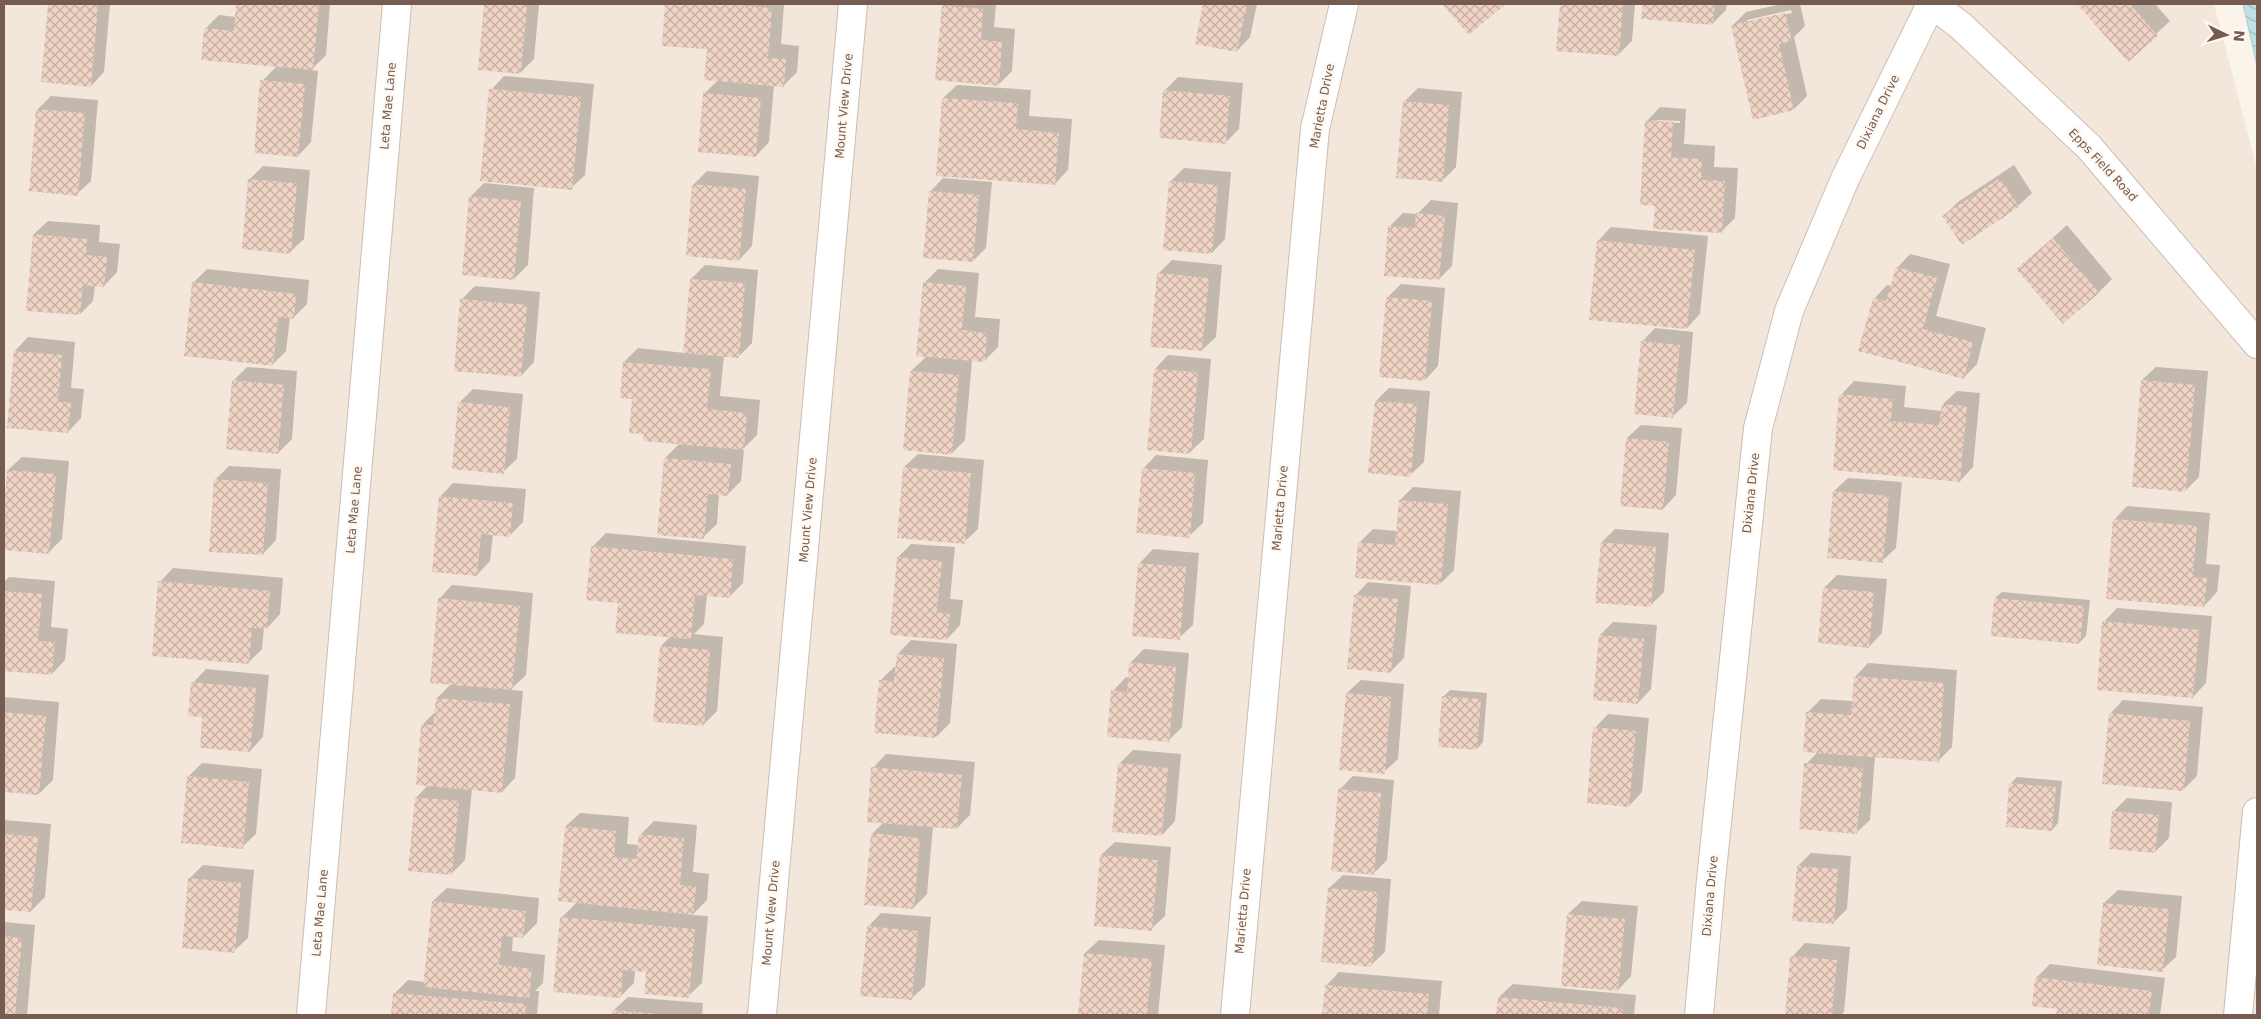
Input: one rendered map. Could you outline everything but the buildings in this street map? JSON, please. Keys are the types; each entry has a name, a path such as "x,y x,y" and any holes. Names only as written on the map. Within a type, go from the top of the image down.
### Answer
{"street":[{"name":"Leta Mae Lane","path":"311,1015 397,4"},
{"name":"Mount View Drive","path":"762,1015 853,4"},
{"name":"Marietta Drive","path":"1235,1015 1315,129 1344,4"},
{"name":"Epps Field Road","path":"1931,4 1961,26 2089,147 2257,344"},
{"name":"Dixiana Drive","path":"1699,1015 1711,880 1758,428 1789,311 1845,179 1931,4"},
{"path":"2238,1015 2257,812"}],"shaded area":[{"path":"4,4 2214,4 2257,169 2257,1015 4,1015"}],"water":[{"path":"2243,4 2257,4 2257,66"}]}
